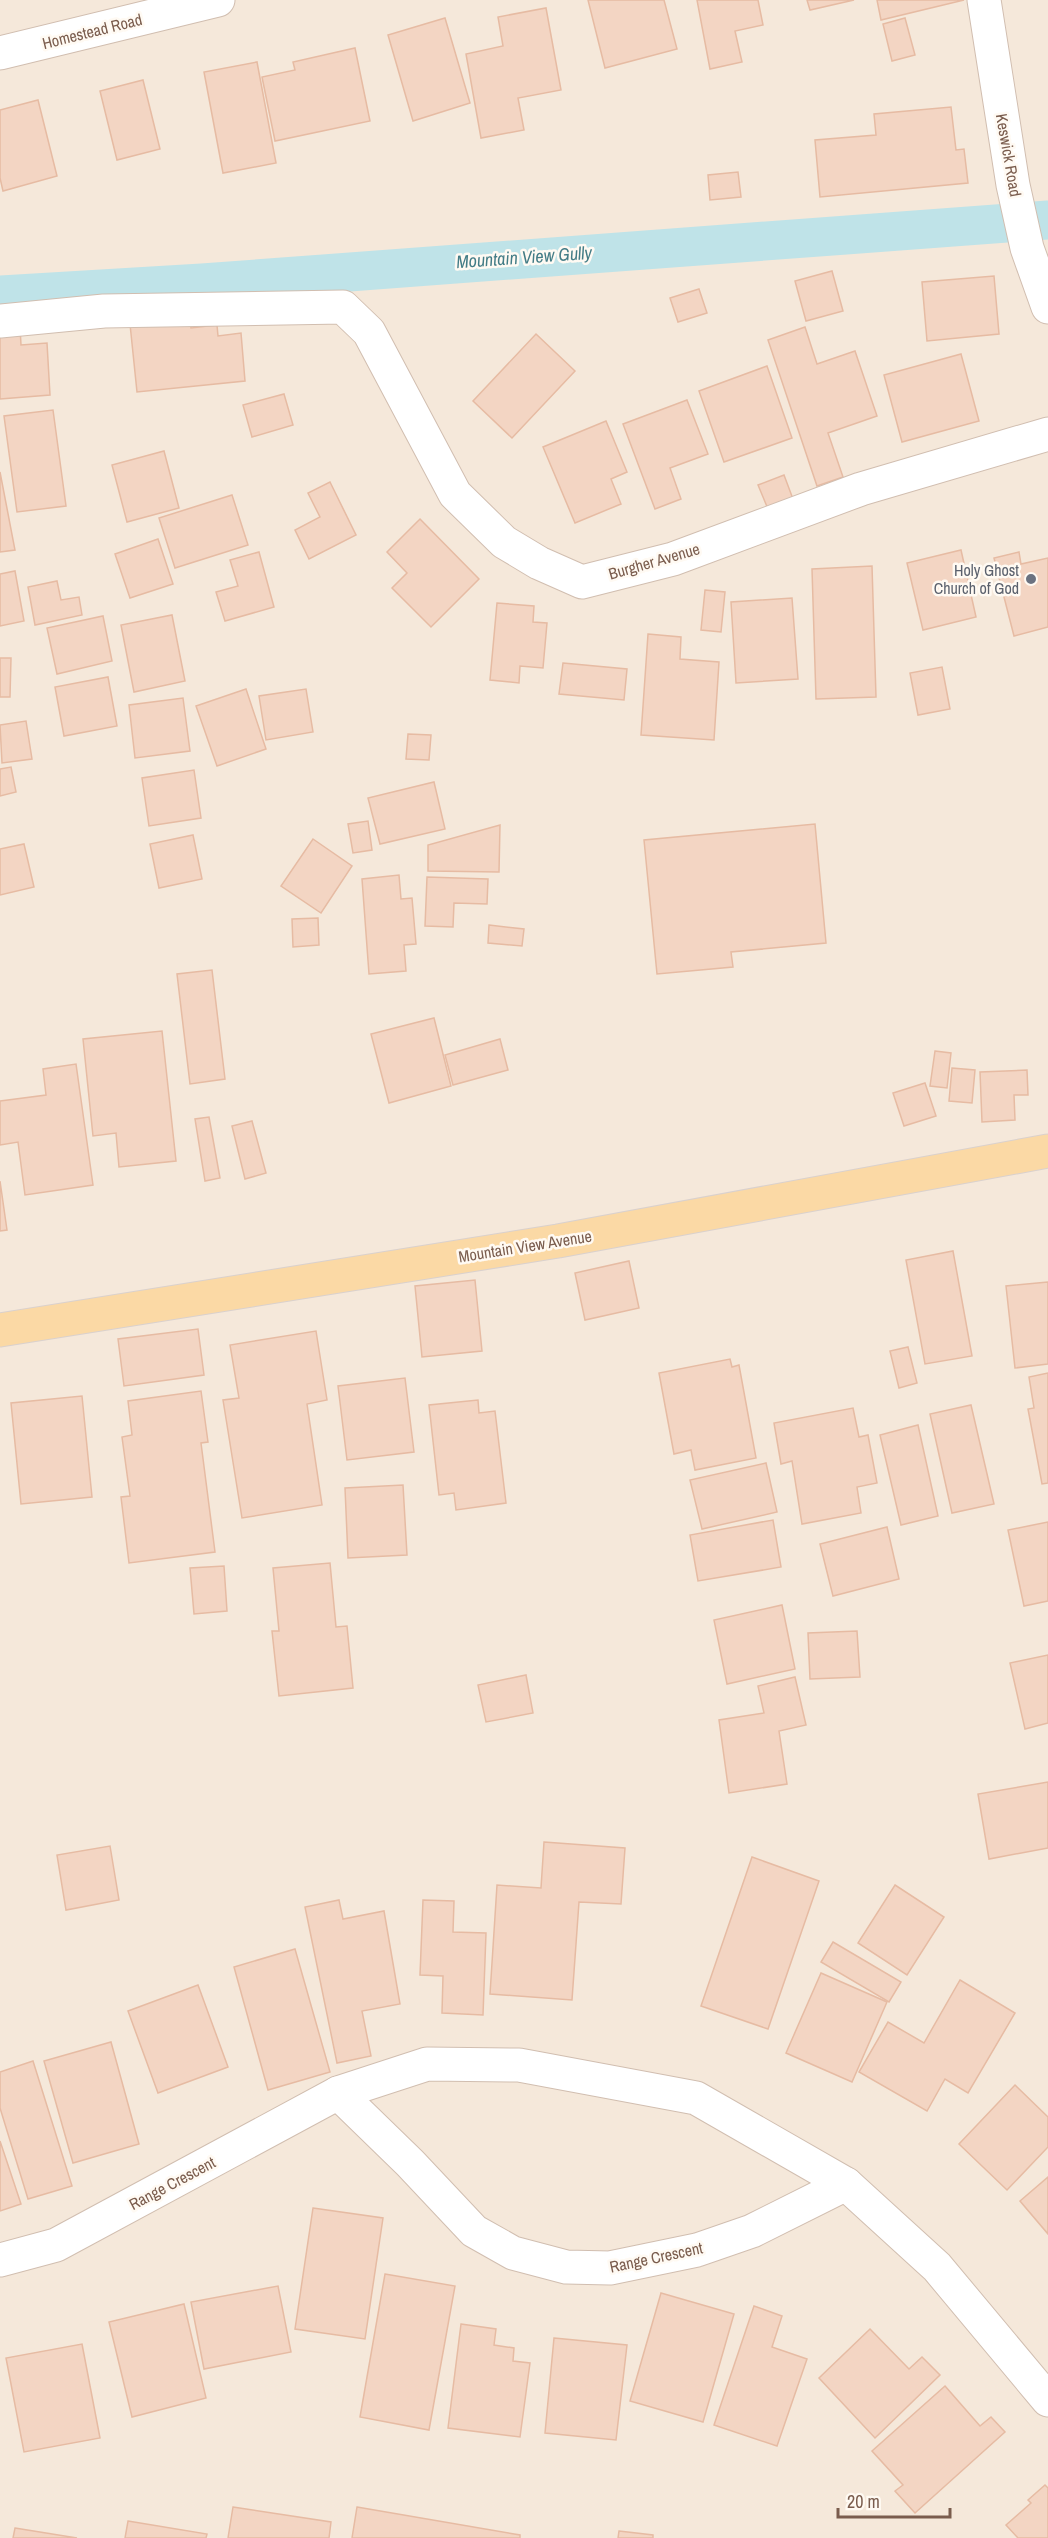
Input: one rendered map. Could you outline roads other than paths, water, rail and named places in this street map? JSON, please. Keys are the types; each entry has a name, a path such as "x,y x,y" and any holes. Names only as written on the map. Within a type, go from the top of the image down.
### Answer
{"main road":[{"name":"Mountain View Avenue","path":"0,1330 558,1241 1048,1151"}],"street":[{"name":"Homestead Road","path":"0,53 218,0"},
{"name":"Keswick Road","path":"984,0 1013,185 1027,248 1048,307"},
{"name":"Burgher Avenue","path":"0,321 104,311 343,306 369,332 455,494 504,542 539,563 582,582 673,559 861,489 1048,435"},
{"name":"Range Crescent","path":"0,2260 56,2245 338,2093 428,2064 519,2065 696,2098 846,2184 937,2267 1048,2400"},
{"name":"Range Crescent","path":"338,2093 410,2163 474,2231 513,2253 566,2267 610,2268 697,2250 752,2231 846,2184"}],"waterway":[{"name":"Mountain View Gully","path":"0,295 202,283 1048,220"}],"place":[{"name":"Holy Ghost Church of God","path":"1031,579"}]}
